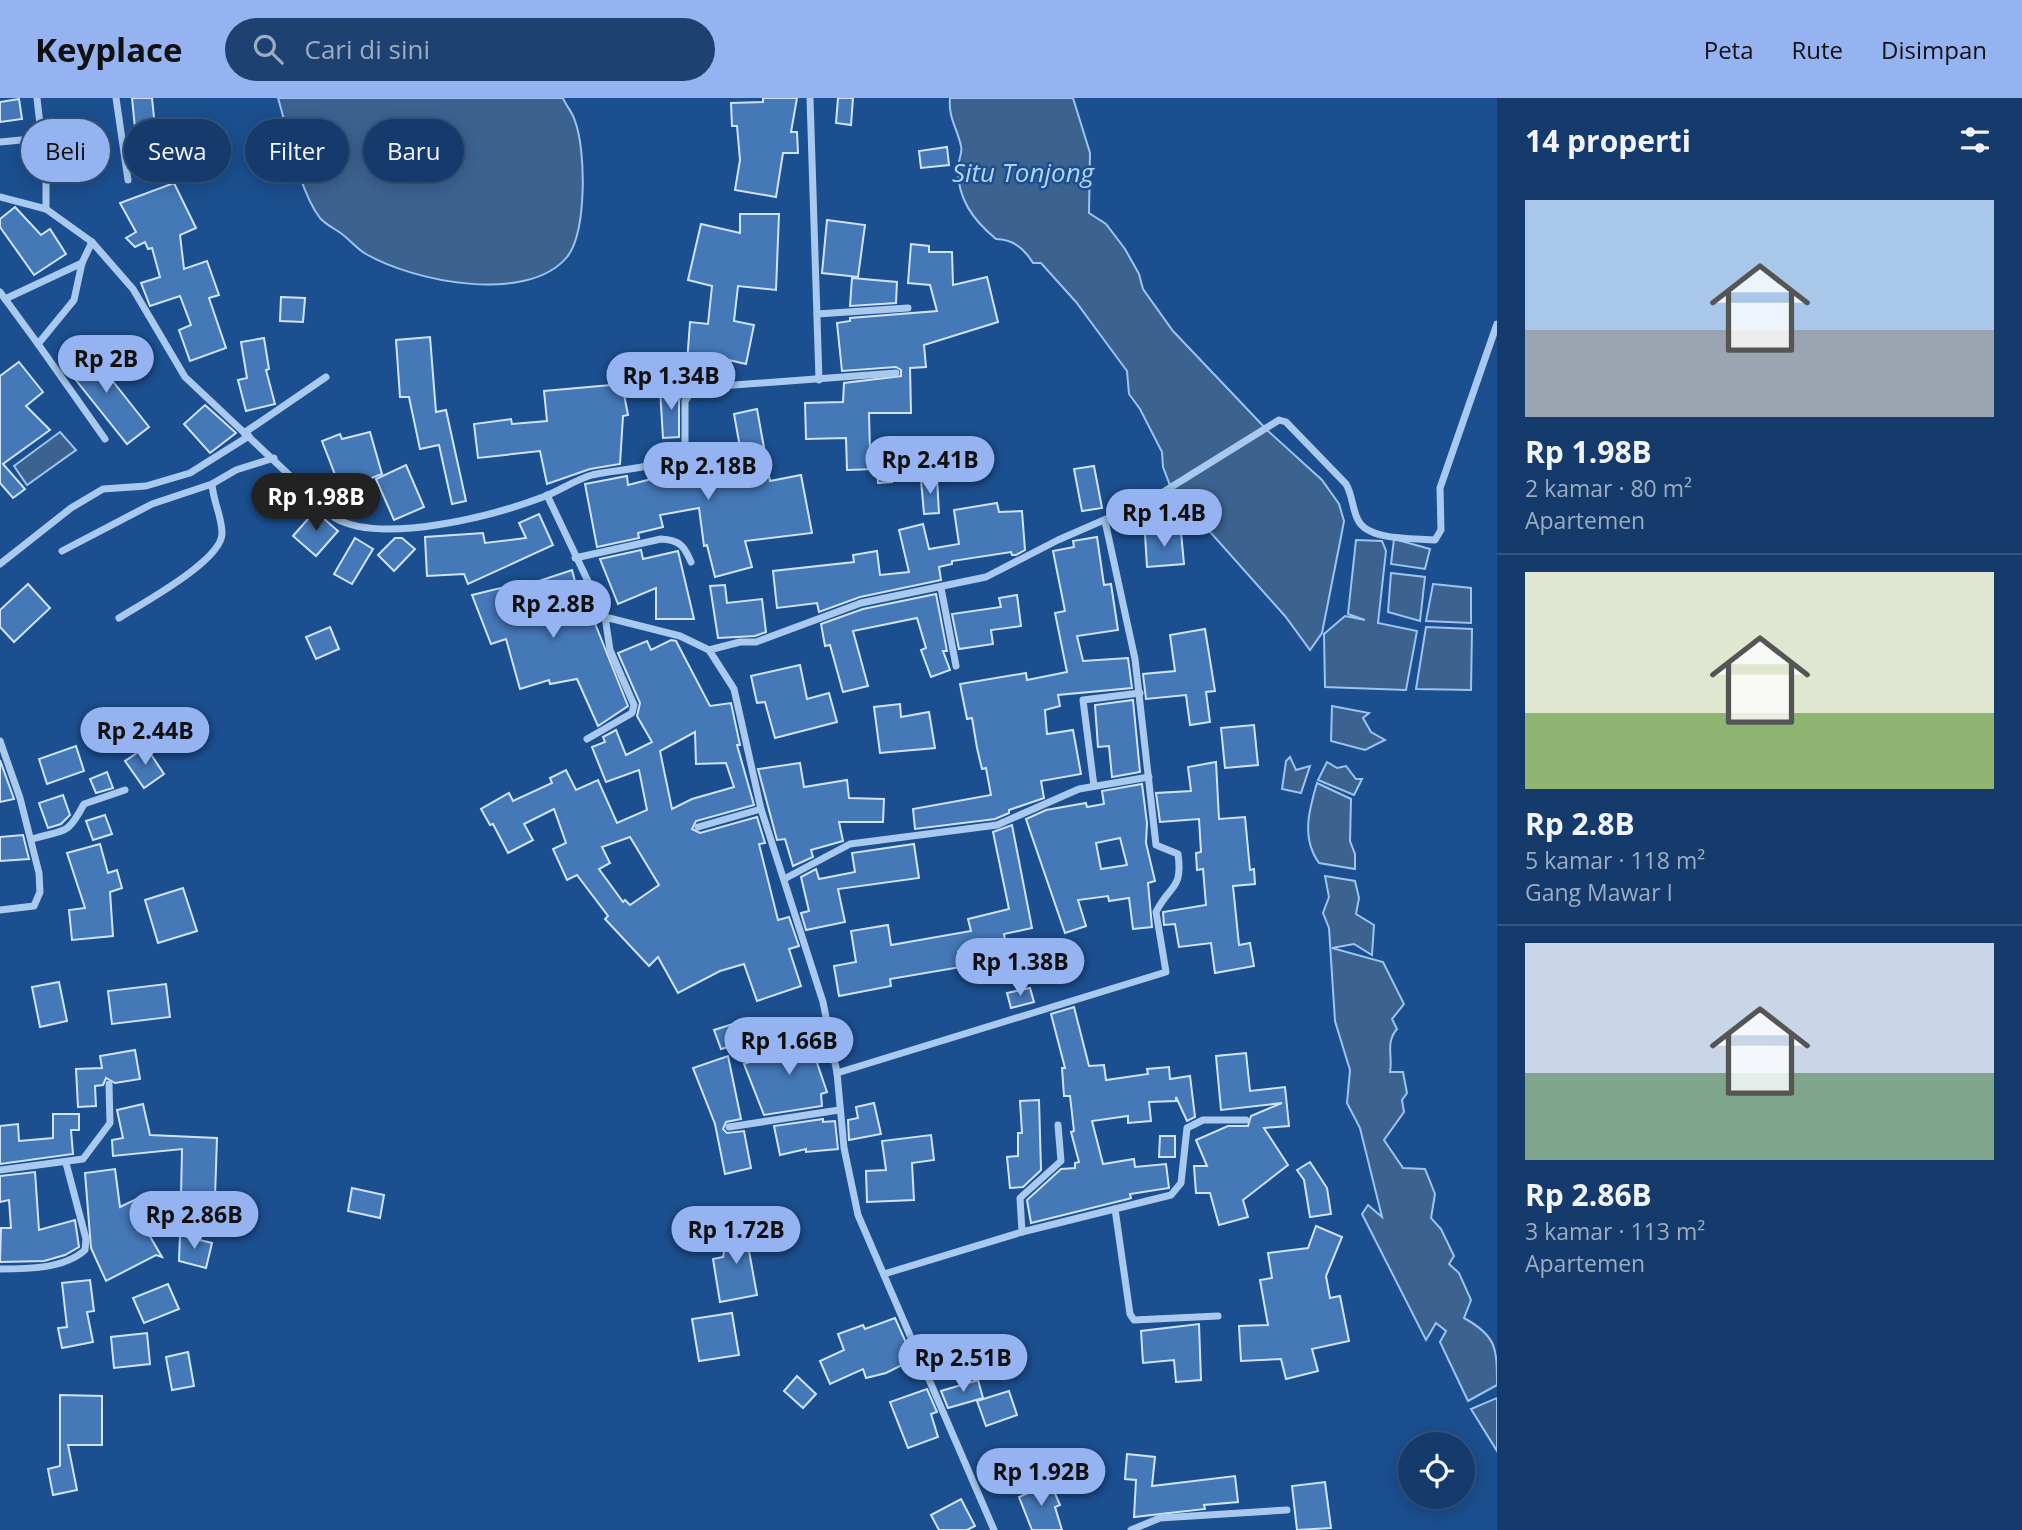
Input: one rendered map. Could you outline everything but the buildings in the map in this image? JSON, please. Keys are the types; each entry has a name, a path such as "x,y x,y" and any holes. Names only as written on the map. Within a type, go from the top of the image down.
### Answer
{"street":[{"path":"37,98 40,119"},
{"path":"116,98 124,153"},
{"path":"810,98 819,380"},
{"path":"0,142 21,140"},
{"path":"46,209 47,182"},
{"path":"0,197 46,209 92,242 132,289 180,370 335,519 359,528 376,530 459,522 547,495 584,477 673,457 685,443 684,401 694,388 895,373"},
{"path":"38,344 74,300 82,263 92,242"},
{"path":"5,299 82,263"},
{"path":"0,292 105,439"},
{"path":"817,314 908,308"},
{"path":"709,650 740,642 756,642 861,603 986,577 1058,540 1169,490 1277,421 1284,420 1346,484 1353,496 1359,522 1367,531 1434,540 1441,530 1440,488 1497,324"},
{"path":"0,564 71,508 103,489 146,485 190,473 326,377"},
{"path":"62,551 152,504 212,484 236,470 274,458"},
{"path":"119,618 196,568 216,550 223,534 212,484"},
{"path":"547,495 605,617 610,650 634,705 632,713 587,739"},
{"path":"837,1073 1166,972 1156,912 1180,874 1178,854 1156,845 1140,693 1105,521"},
{"path":"575,558 661,539 674,539 682,544 691,562"},
{"path":"941,588 956,666"},
{"path":"605,617 680,636 709,650 734,689 761,809 786,878 823,1002 837,1073 839,1110 858,1215 994,1530"},
{"path":"1094,786 1083,700 1140,693"},
{"path":"0,741 32,839 40,892 34,906 0,910"},
{"path":"786,878 850,844 1007,822 1066,793 1149,777"},
{"path":"32,839 68,828 77,820 84,804 125,790"},
{"path":"698,827 761,809"},
{"path":"0,1170 83,1159 110,1123 109,1084"},
{"path":"729,1127 839,1110"},
{"path":"884,1274 1023,1232 1164,1197 1179,1189 1184,1136 1194,1122 1246,1120"},
{"path":"1023,1232 1020,1198 1062,1161 1058,1125"},
{"path":"0,1269 60,1264 76,1258 85,1250 86,1240 66,1163"},
{"path":"1115,1209 1133,1320 1218,1316"},
{"path":"1131,1530 1160,1518 1287,1510"}],"water":[{"path":"278,98 563,98 579,134 583,170 581,211 574,245 567,257 549,272 525,281 498,284 469,284 439,279 386,264 360,250 322,220 302,182 349,182 349,119 284,119"},
{"name":"Situ Tonjong","path":"950,98 1073,98 1090,153 1089,213 1106,224 1125,249 1139,274 1143,289 1173,331 1267,430 1322,480 1339,504 1344,521 1322,633 1310,650 1285,616 1171,488 1163,467 1162,452 1140,409 1129,394 1127,371 1076,302 1041,263 1033,263 1022,249 1013,243 996,239 968,208 958,179 961,149"},
{"path":"60,432 76,450 27,485 14,466"},
{"path":"1394,539 1430,549 1425,569 1391,564"},
{"path":"1356,540 1382,541 1386,551 1378,623 1417,631 1406,690 1325,687 1324,634 1345,616 1365,620 1348,614"},
{"path":"1391,573 1425,577 1420,621 1388,612"},
{"path":"1433,584 1471,588 1471,623 1426,621"},
{"path":"1426,627 1472,629 1471,690 1416,689"},
{"path":"1332,706 1369,713 1363,718 1371,732 1385,740 1365,750 1331,741"},
{"path":"1290,757 1296,770 1310,766 1301,793 1282,789 1286,761"},
{"path":"1327,762 1337,768 1346,766 1356,779 1362,779 1354,795 1318,780"},
{"path":"1317,783 1351,799 1350,841 1355,854 1355,869 1319,863 1313,853 1308,824"},
{"path":"1325,876 1355,881 1359,898 1356,914 1374,925 1372,955 1354,944 1332,948 1383,962 1404,1004 1392,1019 1397,1029 1390,1045 1390,1072 1403,1072 1407,1093 1402,1100 1404,1112 1384,1140 1403,1168 1425,1169 1435,1194 1431,1218 1441,1229 1454,1256 1449,1264 1459,1273 1471,1300 1464,1318 1483,1331 1493,1345 1497,1385 1468,1401 1440,1342 1446,1331 1436,1323 1426,1340 1362,1214 1368,1205 1382,1217 1360,1128 1347,1103 1350,1070 1335,1021 1329,928 1323,913 1329,897"},
{"path":"1497,1398 1497,1451 1471,1409"}]}
